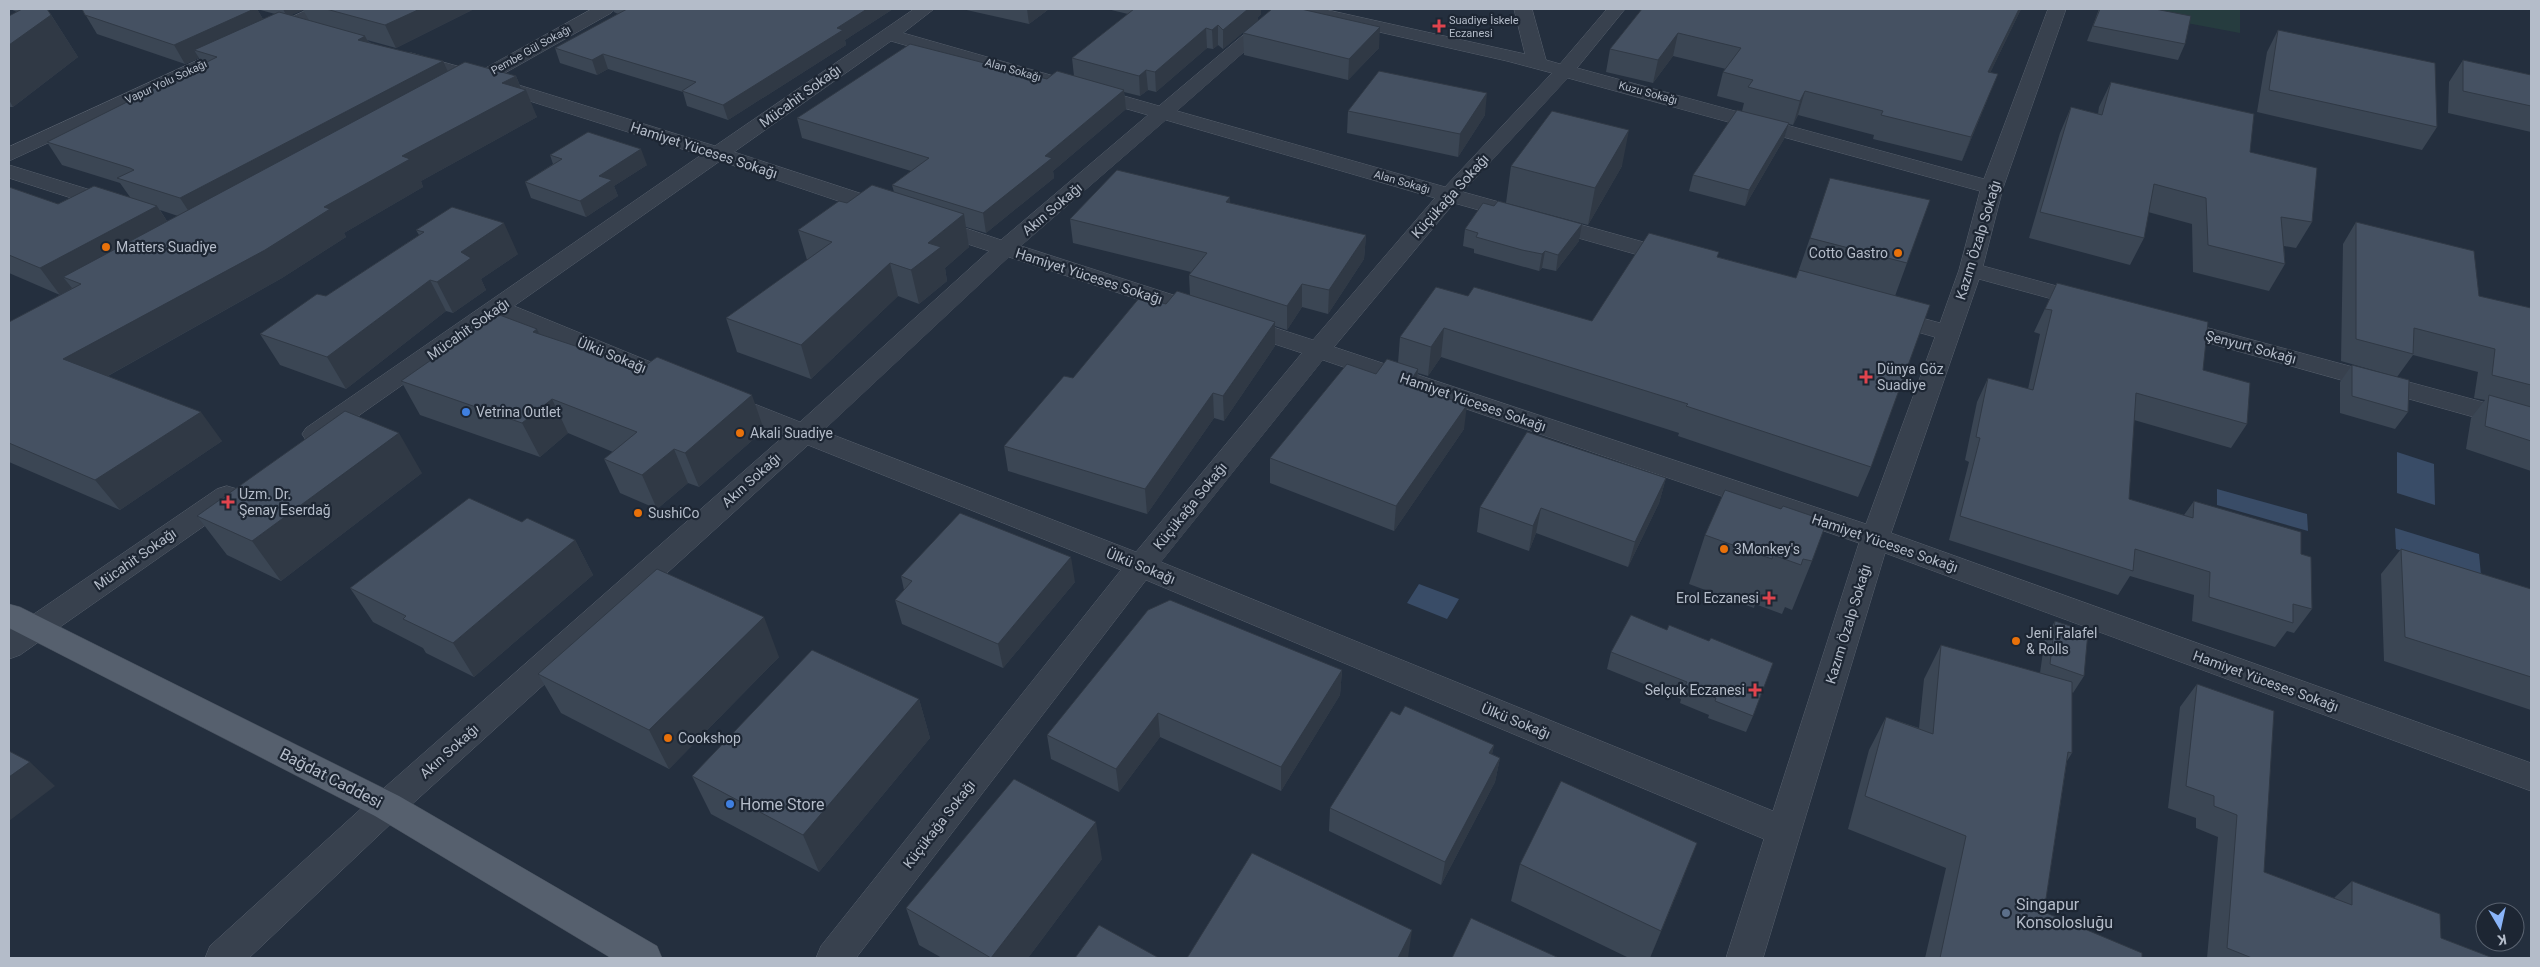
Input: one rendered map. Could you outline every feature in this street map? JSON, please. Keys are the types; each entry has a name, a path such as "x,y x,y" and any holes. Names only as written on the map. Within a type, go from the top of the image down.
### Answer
{"main road":[{"name":"Bağdat Caddesi","path":"22,621 387,806 644,958"}],"street":[{"name":"Vapur Yolu Sokağı","path":"9,155 323,9"},
{"name":"Pembe Gül Sokağı","path":"454,92 605,9"},
{"name":"Mücahit Sokağı","path":"294,449 719,154 886,34 925,9"},
{"name":"Akın Sokağı","path":"224,958 387,806 803,434 1004,249 1284,9"},
{"name":"Kuzu Sokağı","path":"1300,9 1565,70 1992,188"},
{"path":"1523,9 1537,63"},
{"name":"Küçükağa Sokağı","path":"834,958 1141,566 1318,350 1448,196 1565,70 1616,9"},
{"name":"Kazım Özalp Sokağı","path":"1744,958 1875,538 1971,270 1992,188 2058,9"},
{"path":"259,17 324,35"},
{"name":"Alan Sokağı","path":"886,34 1166,112 1448,196 1698,264"},
{"name":"Hamiyet Yüceses Sokağı","path":"388,53 480,78 719,154 1004,249 1318,350 1875,538 2531,777"},
{"path":"9,171 139,213"},
{"path":"1971,270 2113,309"},
{"name":"Ülkü Sokağı","path":"497,308 803,434 1141,566 1783,831"},
{"path":"1872,312 1949,333"},
{"name":"Şenyurt Sokağı","path":"2151,320 2531,424"},
{"name":"Mücahit Sokağı","path":"9,646 22,621 245,483"}],"green space":[{"path":"2112,9 2240,9 2240,33"}],"water":[{"path":"2397,452 2434,464 2435,505 2397,493"},
{"path":"2217,489 2307,514 2308,531 2217,505"},
{"path":"2395,528 2479,554 2481,575 2396,549"},
{"path":"1419,584 1459,599 1447,619 1407,603"}],"building":[{"path":"22,9 47,9 51,15 9,45 9,16"},
{"path":"82,9 254,9 174,45 85,15"},
{"path":"326,9 420,9 385,25"},
{"path":"627,9 867,9 837,28 843,30 723,105 682,91 696,82 603,54 592,60 555,48"},
{"path":"1134,9 1248,9 1223,30 1218,25 1212,30 1206,28 1155,72 1146,70 1139,76 1072,58"},
{"path":"1272,9 1301,9 1380,27 1349,59 1243,33"},
{"path":"1642,9 2019,9 1988,72 1998,74 1971,137 1881,115 1883,111 1805,91 1800,101 1748,87 1753,80 1723,72 1741,48 1678,33 1658,60 1610,49"},
{"path":"2100,9 2155,9 2191,16 2185,44 2093,26"},
{"path":"279,12 365,36 358,40 443,61 180,198 117,178 134,170 130,168 47,142 217,57 194,50"},
{"path":"2278,30 2435,63 2437,127 2269,90"},
{"path":"910,44 1047,79 1057,71 1124,90 1045,156 1052,158 983,213 892,185 929,158 797,118"},
{"path":"2463,60 2531,75 2531,106 2463,91"},
{"path":"465,62 516,76 502,83 526,90 402,156 410,159 324,207 330,209 265,250 63,359 201,412 95,480 9,443 9,322 81,284 63,277"},
{"path":"1379,71 1487,93 1460,134 1348,111"},
{"path":"2111,82 2254,114 2250,152 2317,168 2312,222 2281,217 2285,264 2208,245 2206,198 2154,184 2144,238 2040,212 2071,107 2102,115"},
{"path":"1737,110 1789,123 1749,190 1693,175"},
{"path":"1552,111 1629,130 1595,188 1511,166"},
{"path":"588,132 641,149 599,176 612,180 580,201 525,182 562,159 550,155"},
{"path":"1117,170 1230,197 1226,202 1366,235 1329,290 1302,284 1287,306 1189,275 1207,253 1070,219"},
{"path":"1830,178 1930,200 1907,263 1810,238"},
{"path":"872,185 964,214 928,243 941,247 911,270 890,263 801,345 726,318 832,242 798,230 839,201 847,203"},
{"path":"94,186 157,206 40,268 9,255 9,187 58,204"},
{"path":"1498,201 1582,224 1558,255 1545,251 1542,254 1522,250 1476,237 1478,233 1465,229 1483,203 1494,206"},
{"path":"452,207 504,223 461,252 471,258 437,282 430,280 327,357 260,334 317,294 326,296 424,232 416,230"},
{"path":"2356,222 2474,251 2479,296 2531,308 2531,385 2492,375 2495,349 2414,328 2413,354 2356,339"},
{"path":"1649,233 1719,252 1717,257 1796,278 1799,270 1930,305 1871,467 1686,406 1688,404 1444,328 1431,347 1400,337 1436,287 1468,296 1474,287 1592,321"},
{"path":"2057,283 2208,322 2203,370 2250,383 2247,424 2136,393 2129,499 2193,518 2194,501 2301,532 2301,554 2311,557 2312,609 2293,604 2293,623 2209,597 2210,572 2135,549 2133,571 1960,516 1980,438 1976,437 1988,378 2033,390 2052,310 2045,309"},
{"path":"1177,291 1275,322 1223,396 1213,393 1145,489 1004,446 1064,376 1073,378 1140,297 1166,304"},
{"path":"497,314 537,329 533,332 642,368 657,357 752,395 685,453 674,449 642,475 604,459 637,432 552,399 522,423 401,381"},
{"path":"1387,359 1418,369 1408,385 1467,405 1396,506 1270,458 1347,364 1376,374"},
{"path":"2352,365 2409,380 2408,412 2352,396"},
{"path":"2489,395 2531,407 2531,441 2485,426"},
{"path":"345,411 399,433 252,541 197,516"},
{"path":"1527,432 1666,478 1635,542 1541,508 1533,526 1480,507"},
{"path":"1725,490 1781,509 1783,506 1827,521 1812,561 1803,559 1801,565 1773,555 1772,559 1705,535"},
{"path":"469,498 522,522 527,518 575,540 453,643 403,619 406,616 350,588"},
{"path":"960,513 1071,557 998,644 895,600 912,581 901,576"},
{"path":"2401,549 2531,589 2531,677 2405,637"},
{"path":"657,569 764,617 649,730 538,674"},
{"path":"1170,600 1342,670 1281,767 1158,713 1116,769 1047,735 1148,610"},
{"path":"1631,615 1667,630 1669,625 1709,641 1711,638 1773,663 1753,716 1715,701 1716,698 1685,686 1687,682 1611,652"},
{"path":"2055,621 2088,632 2084,676 2050,664"},
{"path":"1941,645 2072,682 2072,753 2068,752 2044,912 2142,953 2142,958 1940,958 1966,836 1865,796 1886,717 1933,734"},
{"path":"812,650 919,699 803,835 692,776"},
{"path":"2197,684 2274,711 2264,872 2352,905 2352,881 2440,914 2441,938 2493,958 2252,958 2227,948 2237,815 2214,806 2214,796 2186,786"},
{"path":"1405,706 1494,745 1489,753 1500,758 1445,862 1330,808 1391,711 1400,715"},
{"path":"9,751 30,762 9,777"},
{"path":"1014,779 1096,822 991,958 906,908"},
{"path":"1561,781 1697,843 1661,931 1520,864"},
{"path":"1252,853 1412,930 1398,958 1187,958"},
{"path":"1471,918 1559,958 1452,958"},
{"path":"1099,925 1159,958 1075,958"}],"place":[{"name":"Suadiye İskele Eczanesi","path":"1439,26"},
{"name":"Matters Suadiye","path":"106,247"},
{"name":"Cotto Gastro","path":"1898,253"},
{"name":"Dünya Göz Suadiye","path":"1866,377"},
{"name":"Vetrina Outlet","path":"466,412"},
{"name":"Akali Suadiye","path":"740,433"},
{"name":"Uzm. Dr. Şenay Eserdağ","path":"228,502"},
{"name":"SushiCo","path":"638,513"},
{"name":"3Monkey's","path":"1724,549"},
{"name":"Erol Eczanesi","path":"1769,598"},
{"name":"Jeni Falafel & Rolls","path":"2016,641"},
{"name":"Selçuk Eczanesi","path":"1755,690"},
{"name":"Cookshop","path":"668,738"},
{"name":"Home Store","path":"730,804"},
{"name":"Singapur Konsolosluğu","path":"2006,913"}]}
